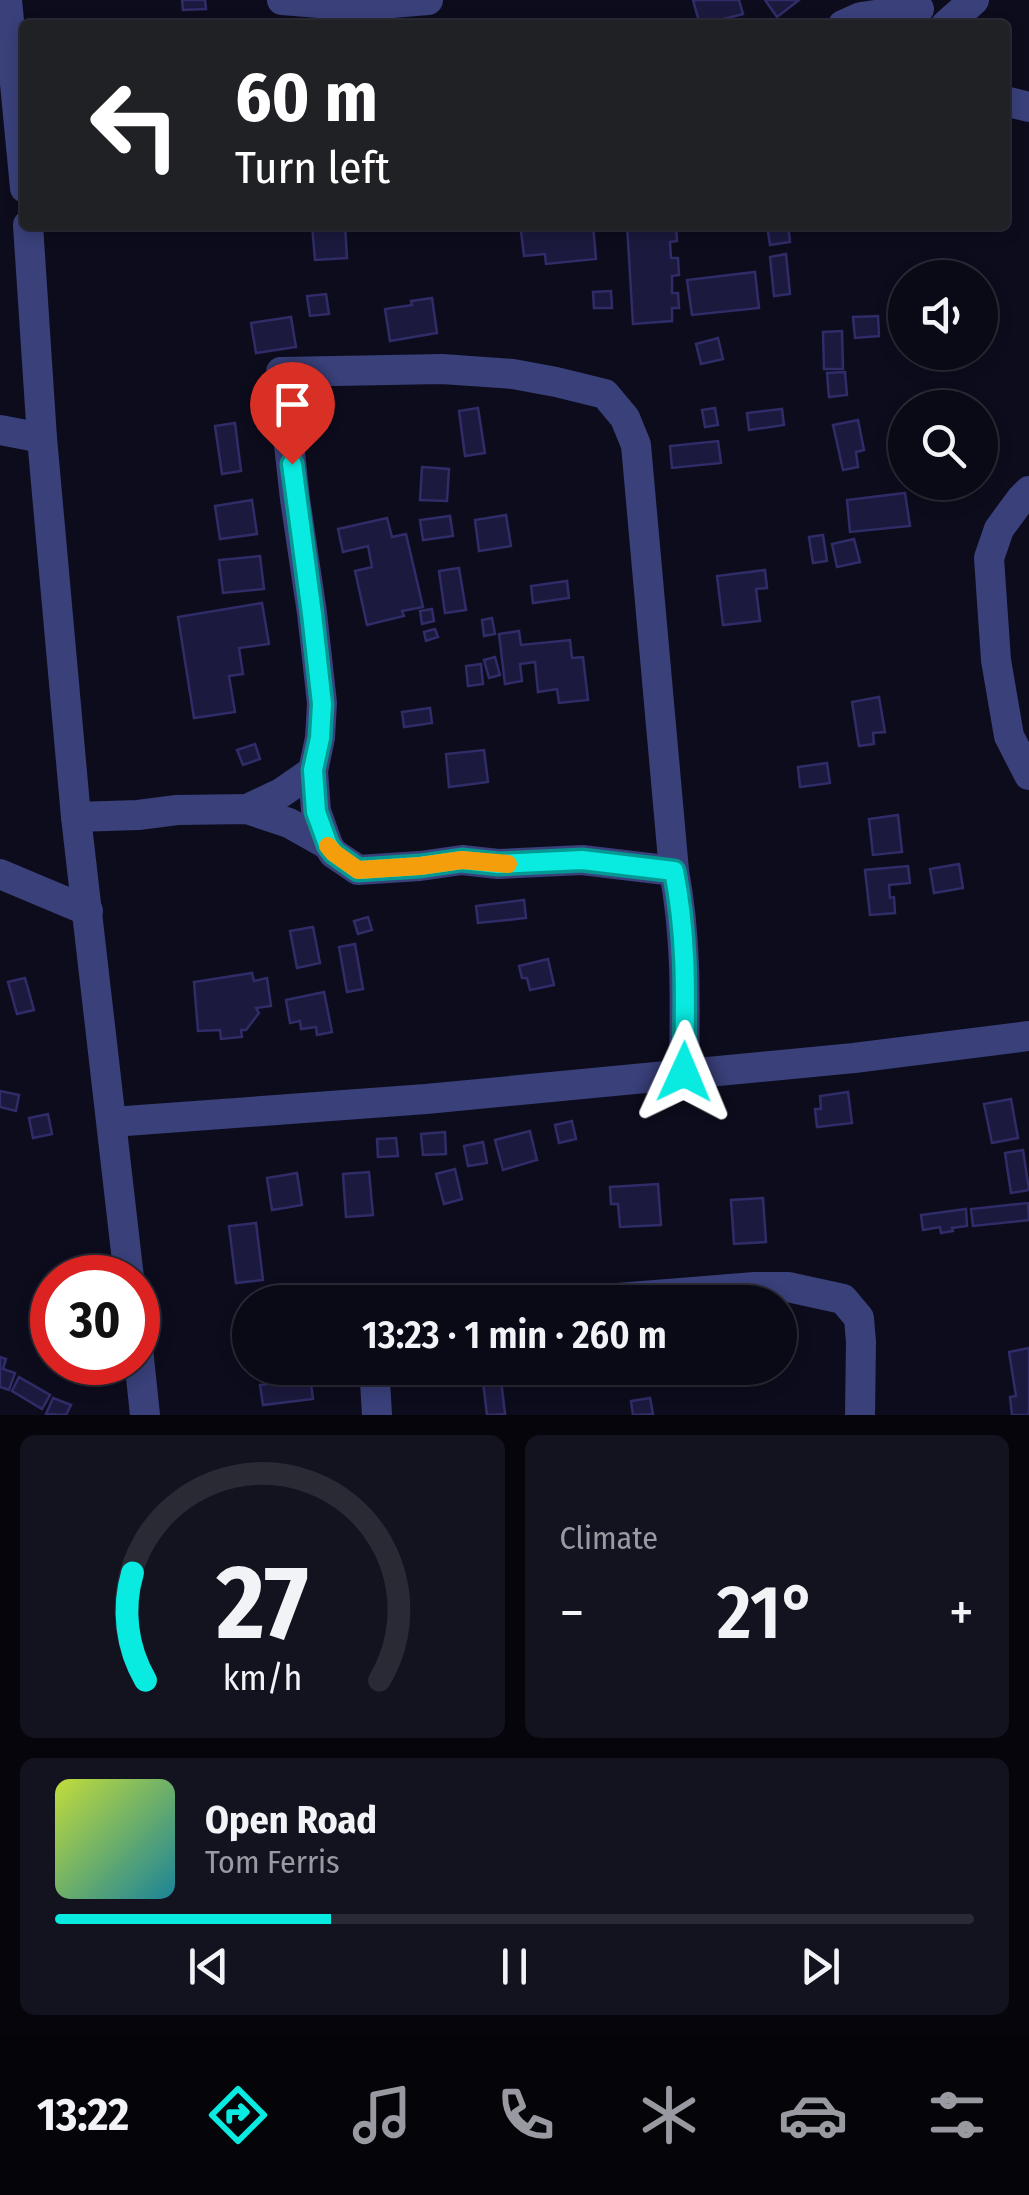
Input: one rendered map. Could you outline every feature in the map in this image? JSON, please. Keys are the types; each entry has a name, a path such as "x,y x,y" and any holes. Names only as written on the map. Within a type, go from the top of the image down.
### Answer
{"street":[{"path":"8,0 20,133"},
{"path":"282,0 356,6 428,0"},
{"path":"952,20 974,0"},
{"path":"855,20 923,11"},
{"path":"28,230 42,438 76,817 127,1255"},
{"path":"674,871 582,860 498,864 462,860 358,870 334,853 316,812 313,770 322,704 282,372 442,368 514,374 605,394 624,418 636,446 674,871 682,910 686,966 684,1072"},
{"path":"0,430 42,438"},
{"path":"1029,491 999,529 990,558 996,660 1009,736 1029,775"},
{"path":"247,809 281,793 313,770"},
{"path":"76,817 247,809 289,824 328,845"},
{"path":"0,874 88,911"},
{"path":"112,1122 426,1099 854,1058 1029,1036"},
{"path":"797,1289 842,1299 858,1318 860,1415"},
{"path":"142,1385 145,1415"},
{"path":"375,1385 377,1415"}],"building":[{"path":"182,0 205,0 206,9 183,10"},
{"path":"693,0 739,0 743,14 699,20"},
{"path":"765,0 799,0 777,17"},
{"path":"312,230 345,230 347,258 315,260"},
{"path":"593,230 596,259 546,264 545,254 524,256 521,231"},
{"path":"627,230 676,230 677,241 670,242 671,258 678,258 679,275 672,276 672,293 678,293 679,308 672,308 672,321 633,324"},
{"path":"768,230 789,230 790,242 770,245"},
{"path":"786,254 790,294 774,296 770,257"},
{"path":"755,272 759,308 692,315 687,280"},
{"path":"611,291 612,308 594,308 593,292"},
{"path":"326,294 329,314 310,316 307,296"},
{"path":"432,298 437,333 390,341 385,309"},
{"path":"878,316 879,336 855,338 853,317"},
{"path":"291,317 296,347 256,353 251,323"},
{"path":"842,331 843,369 824,369 823,332"},
{"path":"718,338 723,359 701,364 696,344"},
{"path":"845,372 847,395 829,397 827,373"},
{"path":"478,408 485,453 465,456 459,411"},
{"path":"715,408 718,425 705,427 702,410"},
{"path":"782,409 784,425 749,430 747,413"},
{"path":"858,420 864,450 856,452 858,467 843,470 833,425"},
{"path":"235,423 241,471 222,474 215,426"},
{"path":"718,441 721,463 672,468 670,446"},
{"path":"422,467 449,469 447,501 420,500"},
{"path":"888,495 888,500 906,500 910,526 850,532 847,500"},
{"path":"252,500 257,534 220,539 215,506"},
{"path":"506,515 511,546 479,551 475,520"},
{"path":"450,516 453,536 423,540 420,520"},
{"path":"387,518 392,537 406,534 423,607 367,625 355,571 372,567 368,546 343,552 338,529"},
{"path":"823,535 827,561 813,563 809,537"},
{"path":"854,539 860,562 837,567 832,544"},
{"path":"260,556 264,589 223,593 219,560"},
{"path":"459,568 466,610 445,613 439,571"},
{"path":"765,570 767,588 756,589 760,621 723,625 717,576"},
{"path":"567,581 569,598 533,603 531,586"},
{"path":"262,603 269,644 239,648 243,674 229,676 235,712 194,718 178,617"},
{"path":"432,609 434,621 422,624 420,611"},
{"path":"492,618 495,634 484,636 482,620"},
{"path":"435,629 438,637 426,641 424,632"},
{"path":"519,631 521,645 570,640 572,658 583,657 588,700 559,703 557,689 538,692 535,662 520,664 522,681 505,684 499,634"},
{"path":"495,657 500,675 489,678 484,660"},
{"path":"481,664 483,684 468,686 466,666"},
{"path":"879,697 885,732 873,733 874,744 859,746 852,702"},
{"path":"430,708 432,723 404,727 402,712"},
{"path":"255,744 260,759 243,765 237,750"},
{"path":"484,750 488,782 449,787 446,754"},
{"path":"827,763 830,783 800,787 798,767"},
{"path":"898,815 902,852 873,855 869,819"},
{"path":"959,864 963,888 934,893 930,869"},
{"path":"908,866 910,883 889,885 895,913 870,915 865,870"},
{"path":"524,900 526,918 478,923 476,906"},
{"path":"368,917 372,930 358,934 354,921"},
{"path":"313,927 320,963 297,968 290,931"},
{"path":"355,944 363,989 347,992 339,947"},
{"path":"548,959 554,985 530,990 519,966"},
{"path":"252,973 254,981 267,978 271,1006 256,1008 259,1013 246,1030 241,1030 242,1037 221,1039 220,1030 198,1031 194,982"},
{"path":"25,978 34,1010 17,1014 8,982"},
{"path":"324,992 332,1032 317,1035 316,1027 301,1029 300,1021 290,1023 286,1000"},
{"path":"0,1091 19,1095 16,1111 0,1107"},
{"path":"848,1092 852,1123 817,1127 815,1109 821,1109 820,1096"},
{"path":"1011,1099 1018,1138 992,1143 984,1104"},
{"path":"48,1114 52,1134 33,1138 29,1118"},
{"path":"572,1121 576,1139 559,1143 555,1125"},
{"path":"530,1131 537,1160 503,1170 495,1140"},
{"path":"445,1132 446,1154 423,1155 421,1134"},
{"path":"396,1138 398,1156 378,1157 377,1139"},
{"path":"483,1142 487,1163 468,1166 464,1146"},
{"path":"1023,1150 1029,1190 1011,1193 1005,1153"},
{"path":"455,1169 462,1199 444,1204 436,1174"},
{"path":"369,1172 373,1215 346,1217 343,1174"},
{"path":"297,1173 302,1205 272,1210 267,1178"},
{"path":"658,1184 661,1225 620,1227 618,1204 611,1204 610,1187"},
{"path":"763,1198 766,1242 734,1244 731,1200"},
{"path":"1028,1203 1029,1220 973,1226 971,1209"},
{"path":"966,1209 967,1226 941,1233 940,1227 923,1230 921,1215"},
{"path":"256,1223 263,1280 236,1283 229,1226"},
{"path":"1029,1348 1029,1415 1012,1415 1010,1397 1016,1396 1009,1352"},
{"path":"0,1357 6,1359 3,1369 15,1373 9,1390 0,1387"},
{"path":"19,1377 50,1395 42,1409 12,1391"},
{"path":"260,1385 311,1385 313,1399 263,1405"},
{"path":"483,1385 502,1385 505,1414 487,1415"},
{"path":"53,1398 71,1405 66,1415 46,1414"},
{"path":"650,1398 653,1414 633,1415 631,1401"}],"slow traffic":[{"path":"328,846 358,870 462,860 508,864"}],"route":[{"path":"292,464 322,704 313,770 316,812 328,845 358,870 462,860 498,864 582,860 674,871 682,910 686,966 684,1072"}]}
